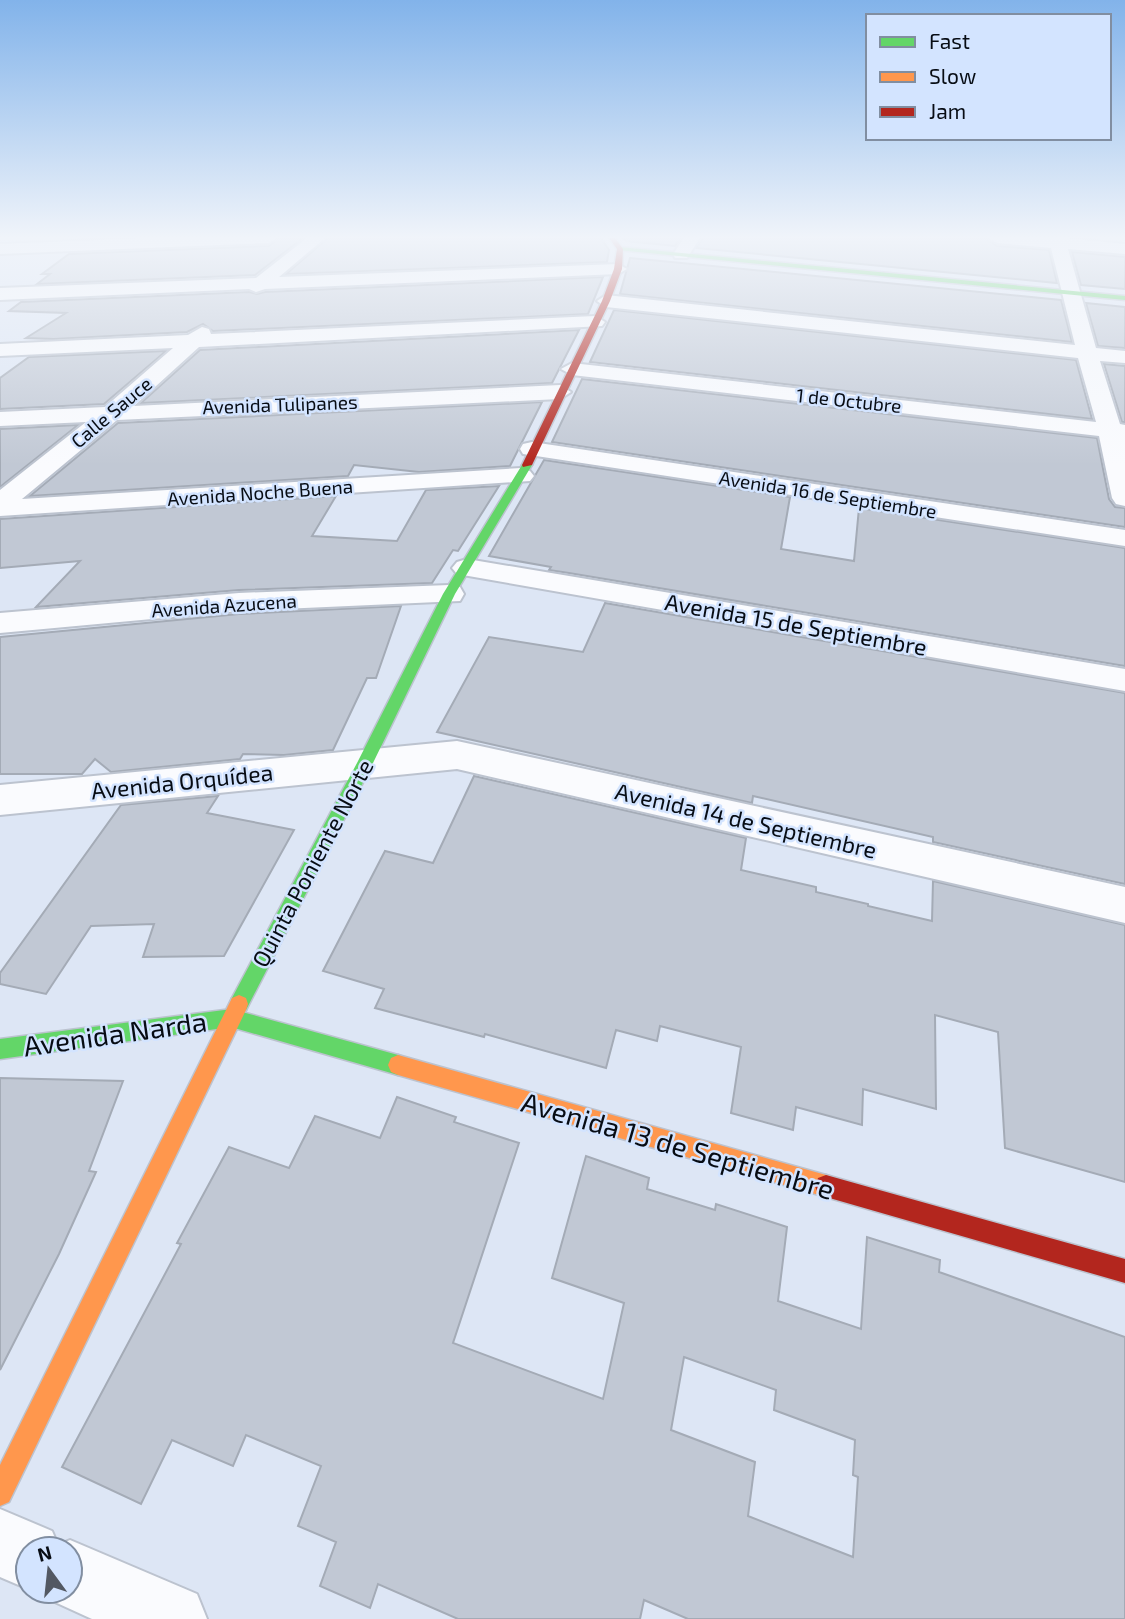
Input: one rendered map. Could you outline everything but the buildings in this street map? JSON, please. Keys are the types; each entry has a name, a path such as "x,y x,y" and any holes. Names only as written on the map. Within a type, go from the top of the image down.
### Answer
{"street":[{"name":"Calle Sauce","path":"0,506 226,314"},
{"name":"Quinta Poniente Norte","path":"0,1493 231,1017 458,581 521,476 600,314"},
{"path":"720,314 1125,358"},
{"path":"1076,314 1118,431 1125,498"},
{"path":"0,350 595,323"},
{"name":"1 de Octubre","path":"572,369 1118,431"},
{"name":"Avenida Tulipanes","path":"0,419 560,392"},
{"name":"Avenida 16 de Septiembre","path":"532,449 1125,538"},
{"name":"Avenida Noche Buena","path":"0,506 521,476"},
{"name":"Avenida Azucena","path":"0,623 458,581"},
{"name":"Avenida 15 de Septiembre","path":"458,581 1125,680"},
{"name":"Avenida 14 de Septiembre","path":"365,763 457,755 1125,905"},
{"name":"Avenida Orquídea","path":"0,800 365,763"},
{"name":"Avenida Narda","path":"0,1049 231,1017"},
{"name":"Avenida 13 de Septiembre","path":"231,1017 1125,1272"},
{"path":"84,1580 172,1619"}],"traffic: fast":[{"path":"239,1004 365,763 449,594 527,465"},
{"path":"0,1049 231,1018 398,1065"}],"traffic: slow":[{"path":"0,1493 239,1004"},
{"path":"398,1065 826,1186"}],"traffic: jam":[{"path":"527,465 600,314"},
{"path":"826,1186 1125,1271"}]}
